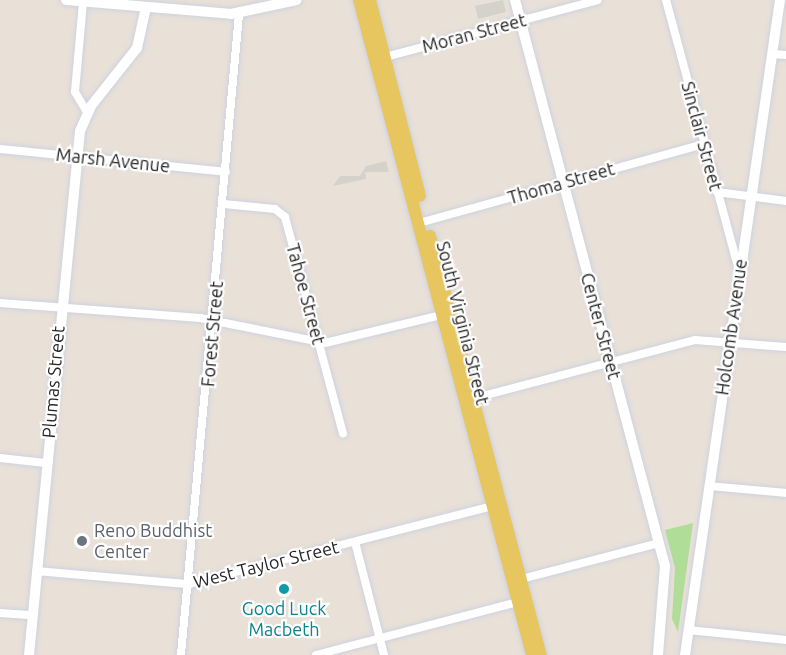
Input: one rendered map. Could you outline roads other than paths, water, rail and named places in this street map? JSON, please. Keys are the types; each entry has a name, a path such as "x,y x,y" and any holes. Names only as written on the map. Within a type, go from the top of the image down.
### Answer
{"main road":[{"name":"South Virginia Street","path":"360,0 468,395 475,398 541,655"},
{"name":"South Virginia Street","path":"369,0 385,57 441,315 458,357 492,506 532,655"},
{"path":"492,506 504,514"}],"street":[{"path":"66,0 147,4 239,14 297,0"},
{"name":"Center Street","path":"515,0 658,543 666,582 658,655"},
{"name":"Moran Street","path":"385,57 597,0"},
{"name":"Sinclair Street","path":"666,0 740,270"},
{"name":"Holcomb Avenue","path":"685,655 780,0"},
{"path":"83,2 75,92 87,112"},
{"name":"Plumas Street","path":"28,655 76,157 87,112 134,54 147,4"},
{"name":"Forest Street","path":"181,655 224,204 239,14"},
{"path":"772,54 786,55"},
{"name":"Thoma Street","path":"422,222 704,144"},
{"name":"Marsh Avenue","path":"0,149 226,172"},
{"path":"717,192 786,201"},
{"name":"Tahoe Street","path":"224,204 284,215 343,433"},
{"path":"0,303 213,321 319,343 441,315"},
{"path":"475,398 690,340 730,340 786,347"},
{"path":"0,458 46,463"},
{"path":"709,486 786,493"},
{"name":"West Taylor Street","path":"36,571 189,584 492,506"},
{"path":"354,542 384,655"},
{"path":"521,579 658,543"},
{"path":"316,655 518,602"},
{"path":"0,613 32,615"},
{"path":"688,630 786,640"}],"place":[{"name":"Reno Buddhist Center","path":"82,541"},
{"name":"Good Luck Macbeth","path":"284,589"}]}
